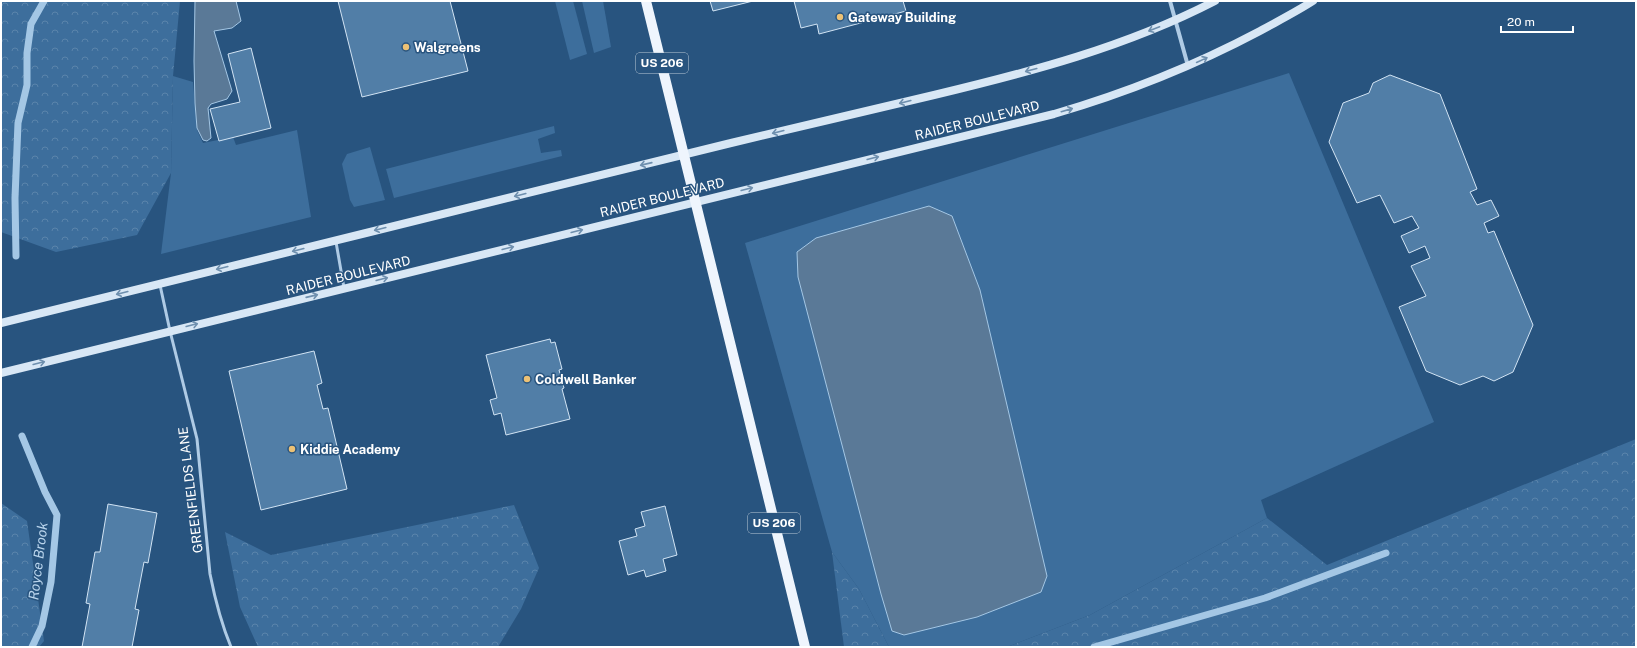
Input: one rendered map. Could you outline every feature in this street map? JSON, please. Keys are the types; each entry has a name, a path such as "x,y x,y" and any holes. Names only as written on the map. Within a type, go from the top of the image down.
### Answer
{"main road":[{"name":"US 206","path":"646,1 805,647"}],"street":[{"path":"1170,1 1188,66"},
{"path":"1,324 336,240 980,84 1062,62 1106,47 1175,20 1215,1"},
{"name":"RAIDER BOULEVARD","path":"1,372 1054,114 1137,87 1223,51 1313,1"}],"lane":[{"path":"336,240 344,289"},
{"name":"GREENFIELDS LANE","path":"160,284 197,439 210,574 222,625 231,647"}],"green space":[{"path":"1,1 180,1 173,76 171,173 137,235 56,252 1,232"},
{"path":"555,1 573,1 587,54 570,60"},
{"path":"582,1 603,1 611,47 594,53"},
{"path":"1289,73 1434,422 1261,500 1267,518 1090,615 1007,647 889,647 859,589 832,552 745,243"},
{"path":"173,76 193,82 197,130 203,143 233,137 236,145 297,130 311,217 161,254 171,173"},
{"path":"554,126 555,133 538,139 541,153 561,150 562,156 394,198 386,169"},
{"path":"370,147 385,200 354,207 350,200 342,164 347,154"},
{"path":"1636,439 1636,647 1007,647 1090,615 1267,518 1327,565"},
{"path":"1,503 27,521 44,641 39,647 1,647"},
{"path":"514,505 539,568 521,609 498,647 258,647 240,607 225,532 271,555"},
{"path":"832,552 859,589 889,647 844,647"}],"shaded area":[{"path":"195,1 236,1 241,21 232,28 214,31 232,91 227,99 211,104 208,108 211,138 207,141 203,140 197,128 194,61"},
{"path":"929,206 952,216 980,290 1047,576 1041,592 977,617 904,635 892,631 881,594 798,277 797,252 816,238"}],"building":[{"name":"Walgreens","path":"338,1 450,1 468,71 362,97"},
{"path":"710,1 753,1 713,11"},
{"name":"Gateway Building","path":"794,1 903,1 906,11 819,34 817,24 801,28"},
{"path":"251,48 271,128 219,141 210,109 240,102 228,54"},
{"path":"1390,75 1440,94 1477,189 1470,192 1477,205 1491,200 1499,216 1484,223 1488,233 1494,231 1533,325 1513,372 1494,381 1483,376 1460,385 1426,371 1399,307 1426,296 1411,266 1430,258 1425,246 1409,253 1401,236 1419,228 1412,216 1394,223 1380,195 1357,203 1329,142 1343,103 1369,93 1373,83"},
{"name":"Coldwell Banker","path":"550,339 551,343 555,342 562,369 559,370 564,388 562,389 570,419 506,435 501,413 494,415 490,400 497,398 486,355"},
{"name":"Kiddie Academy","path":"314,351 322,383 317,385 323,409 328,408 347,489 261,510 229,371"},
{"path":"108,504 157,513 148,563 144,562 135,609 139,610 132,647 82,647 90,604 86,603 95,552 100,552"},
{"path":"665,506 677,555 663,559 666,571 646,577 644,570 628,575 619,541 637,536 635,529 645,526 641,512"}],"waterway":[{"name":"Royce Brook","path":"16,256 15,198 18,123 27,85 27,53 31,24 44,1"},
{"name":"Royce Brook","path":"22,436 45,492 57,515 51,582 42,626 32,647"},
{"path":"1094,647 1265,598 1386,553"}],"place":[{"name":"Gateway Building","path":"840,17"},
{"name":"Walgreens","path":"406,47"},
{"name":"Coldwell Banker","path":"527,379"},
{"name":"Kiddie Academy","path":"292,449"}]}
